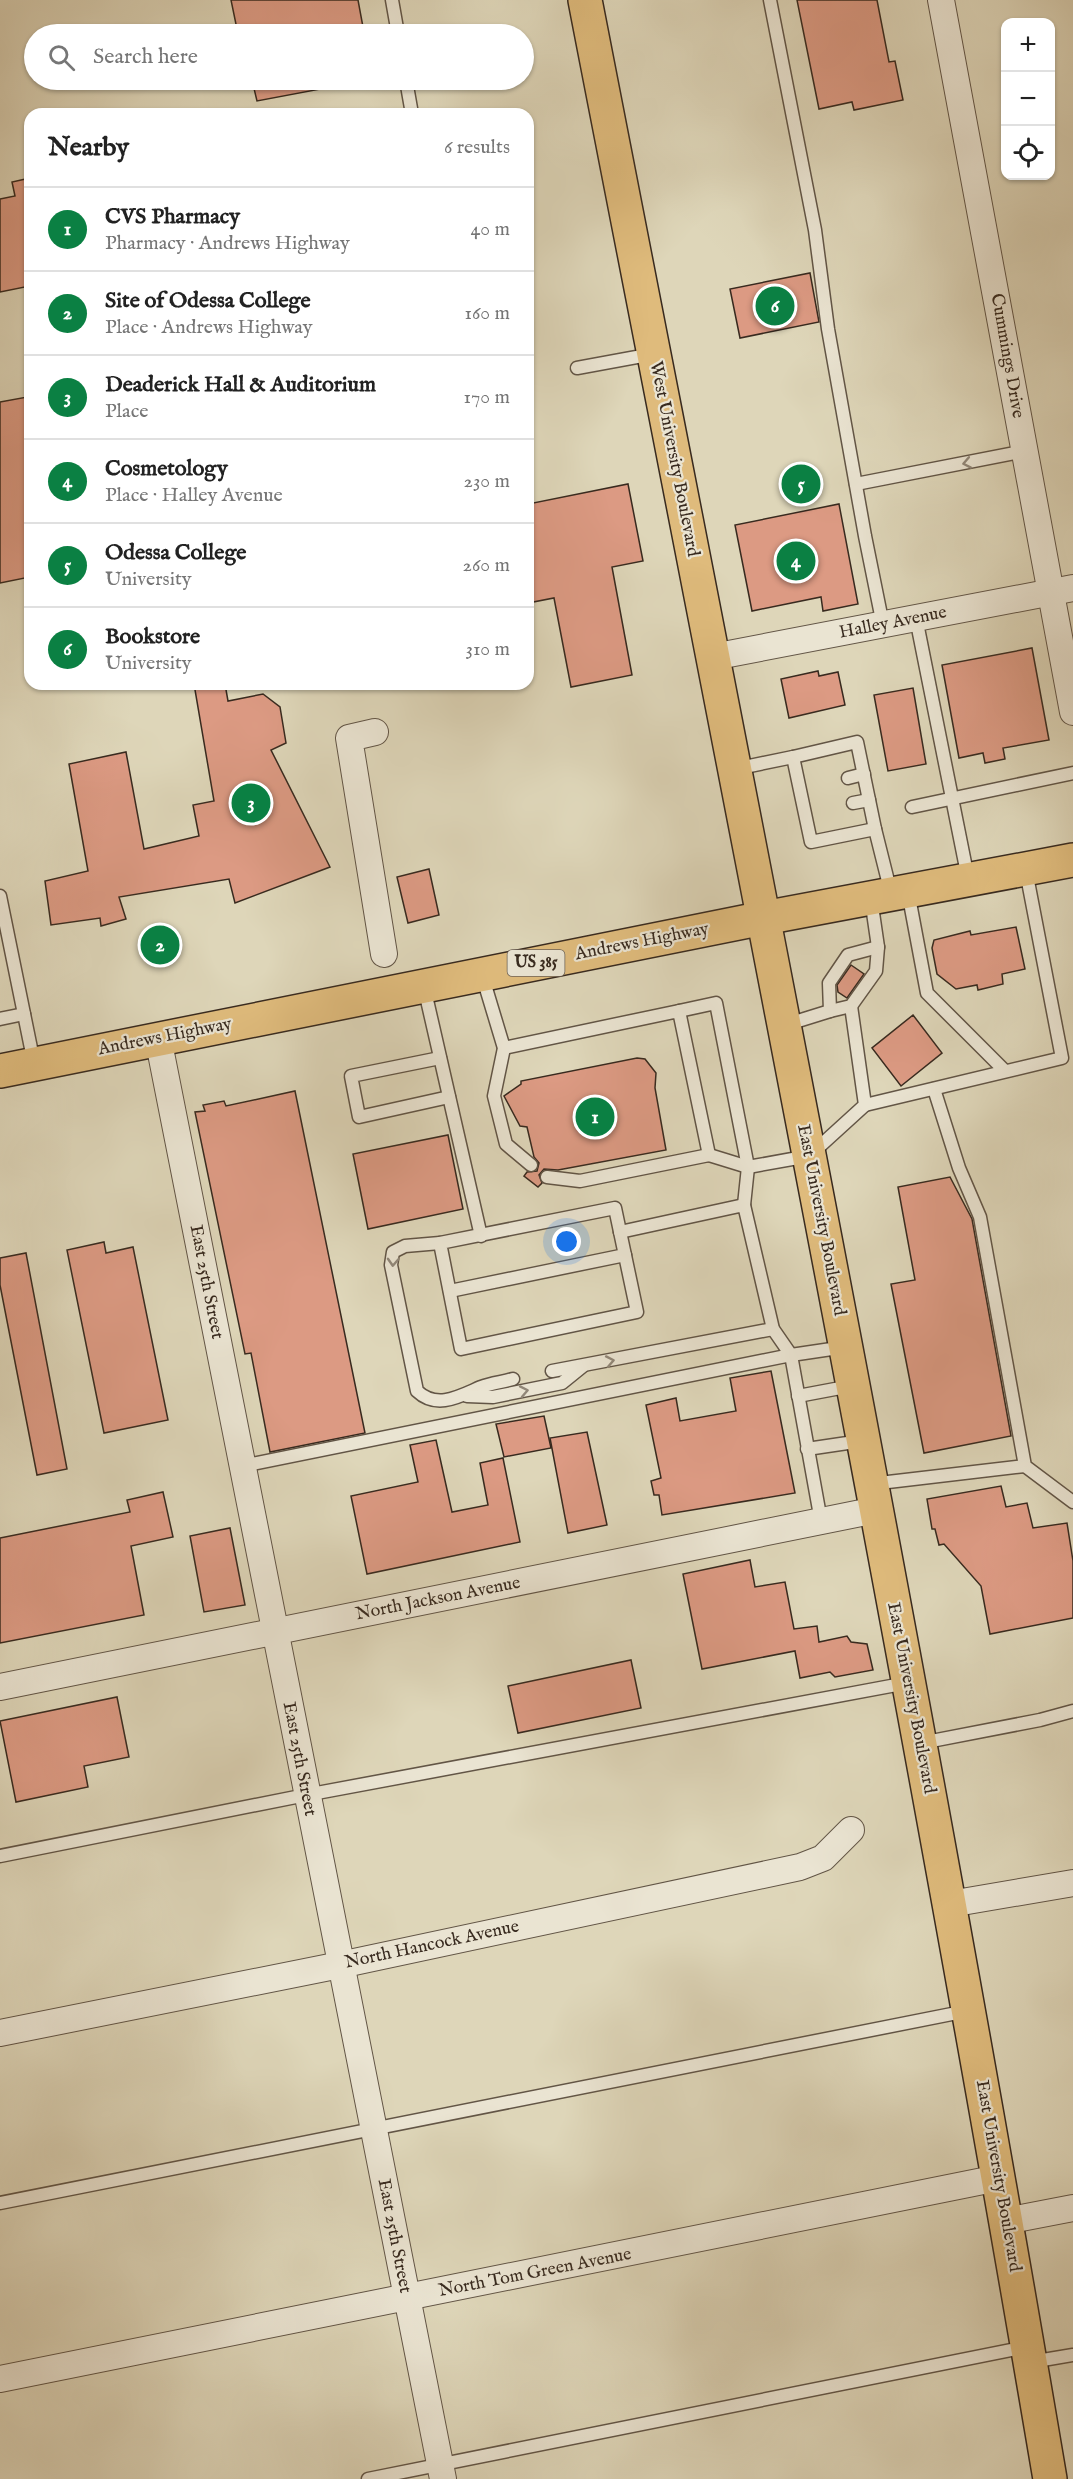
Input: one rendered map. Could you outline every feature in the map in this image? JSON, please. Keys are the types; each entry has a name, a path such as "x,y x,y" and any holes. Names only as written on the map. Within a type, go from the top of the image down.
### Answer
{"main road":[{"name":"West University Boulevard","path":"585,0 764,918"},
{"name":"Andrews Highway","path":"0,1071 764,918 1073,860"},
{"name":"East University Boulevard","path":"764,918 950,1904 1050,2479"}],"street":[{"name":"Cummings Drive","path":"941,0 1024,451 1062,590 1073,712"},
{"name":"Halley Avenue","path":"713,657 1062,590"},
{"path":"375,732 349,738 384,954"},
{"name":"East 25th Street","path":"158,1038 441,2472"},
{"name":"North Jackson Avenue","path":"0,1687 821,1521 873,1497"},
{"name":"North Hancock Avenue","path":"0,2033 340,1965 800,1867 824,1858 851,1830"},
{"path":"950,1904 1073,1883"},
{"name":"North Tom Green Avenue","path":"0,2379 998,2178"},
{"path":"1006,2221 1073,2208"}],"lane":[{"path":"393,0 397,24"},
{"path":"770,0 815,230 828,329 884,625"},
{"path":"408,90 411,108"},
{"path":"577,368 654,354"},
{"path":"856,484 1024,451"},
{"path":"916,618 968,879"},
{"path":"735,769 857,742 890,894 927,993 1005,1071"},
{"path":"793,757 803,788 811,842 875,829"},
{"path":"912,807 1073,773"},
{"path":"848,778 864,774"},
{"path":"853,803 869,800"},
{"path":"547,1177 580,1181 709,1155 748,1167 809,1156 865,1105 1062,1058 1025,869"},
{"path":"784,1025 851,1006 876,971 878,947 890,894"},
{"path":"0,896 34,1064"},
{"path":"830,1011 829,983 848,955 878,947"},
{"path":"482,974 504,1048 494,1096 506,1144 531,1165"},
{"path":"424,986 481,1236"},
{"path":"504,1048 716,1003 748,1167 744,1205 773,1329 790,1355 821,1521"},
{"path":"851,1006 865,1105"},
{"path":"679,1011 709,1155"},
{"path":"0,1019 24,1014"},
{"path":"440,1058 351,1076 359,1117 449,1097"},
{"path":"934,1089 958,1168 980,1217 1025,1466 1073,1502"},
{"path":"620,1232 744,1205"},
{"path":"440,1243 461,1348 484,1344 637,1312 615,1208 481,1236 405,1246 393,1252 391,1265 417,1391 424,1398 435,1402 466,1396 493,1396 562,1383 583,1366"},
{"path":"450,1291 625,1255"},
{"path":"552,1371 773,1329"},
{"path":"242,1466 790,1355 845,1347"},
{"path":"466,1396 482,1387 513,1379"},
{"path":"798,1396 852,1385"},
{"path":"807,1449 863,1441"},
{"path":"873,1497 1025,1466"},
{"path":"0,1856 306,1795 908,1683"},
{"path":"919,1743 1040,1720 1073,1711"},
{"path":"0,2203 969,2010"},
{"path":"368,2479 441,2472 1029,2355 1073,2355"}],"building":[{"path":"231,0 358,0 362,24 236,24"},
{"path":"797,0 877,0 889,62 895,61 903,100 854,110 852,102 819,109"},
{"path":"254,90 315,90 257,101"},
{"path":"24,179 24,287 0,292 0,199 15,196 12,182"},
{"path":"810,273 819,322 740,338 730,289"},
{"path":"24,398 24,578 0,583 0,402"},
{"path":"628,484 643,561 612,567 632,675 571,687 554,598 534,602 534,503"},
{"path":"839,504 858,604 823,611 821,597 752,611 735,525"},
{"path":"1032,648 1049,740 1003,748 1005,759 985,763 983,753 959,758 942,665"},
{"path":"818,671 819,676 838,672 845,705 789,718 781,679"},
{"path":"913,688 926,764 888,771 874,695"},
{"path":"195,690 226,690 228,701 263,694 280,707 286,743 271,750 330,867 235,903 229,879 119,897 126,919 101,926 100,918 51,925 45,881 88,871 69,764 126,752 144,849 199,836 193,805 214,801"},
{"path":"429,869 439,915 408,923 397,877"},
{"path":"1016,927 1025,969 1002,974 1003,984 978,990 977,985 956,989 937,974 932,948 934,940 970,931 971,935"},
{"path":"851,965 864,974 847,998 838,992 837,985"},
{"path":"913,1015 942,1053 901,1086 872,1048"},
{"path":"637,1058 645,1059 656,1073 655,1088 666,1150 558,1170 544,1169 539,1175 542,1183 538,1187 524,1176 527,1172 537,1171 539,1163 534,1157 527,1127 520,1126 504,1096 521,1084 521,1081"},
{"path":"295,1091 365,1433 270,1452 251,1353 245,1354 195,1112 205,1111 203,1105 224,1101 226,1106"},
{"path":"448,1135 463,1209 368,1229 353,1154"},
{"path":"950,1177 972,1219 1011,1436 924,1453 891,1284 915,1280 898,1187"},
{"path":"104,1242 106,1253 133,1247 168,1420 104,1433 67,1250"},
{"path":"26,1253 67,1469 37,1475 0,1285 0,1258"},
{"path":"771,1371 795,1493 662,1515 659,1495 654,1495 651,1481 661,1478 646,1405 676,1398 680,1421 736,1411 730,1378"},
{"path":"544,1416 551,1448 504,1457 496,1424"},
{"path":"587,1432 607,1525 568,1533 550,1438"},
{"path":"436,1440 452,1512 488,1505 480,1463 503,1458 520,1542 367,1574 351,1496 418,1482 410,1445"},
{"path":"1001,1486 1006,1507 1027,1503 1033,1528 1067,1523 1073,1561 1073,1618 990,1634 981,1586 944,1544 939,1545 935,1529 932,1529 927,1499"},
{"path":"163,1492 173,1537 131,1546 144,1615 0,1643 0,1538 130,1512 127,1500"},
{"path":"230,1528 245,1605 204,1612 190,1536"},
{"path":"750,1560 755,1587 785,1582 794,1629 817,1626 819,1642 847,1636 851,1642 867,1644 873,1670 835,1677 830,1672 800,1678 795,1651 702,1669 683,1574"},
{"path":"631,1660 641,1708 518,1733 508,1686"},
{"path":"117,1697 129,1757 84,1766 88,1787 16,1802 0,1721"}],"place":[{"name":"Bookstore","path":"775,306"},
{"name":"Odessa College","path":"801,484"},
{"name":"Cosmetology","path":"796,561"},
{"name":"Deaderick Hall & Auditorium","path":"251,803"},
{"name":"Site of Odessa College","path":"160,945"},
{"name":"CVS Pharmacy","path":"595,1117"}]}
